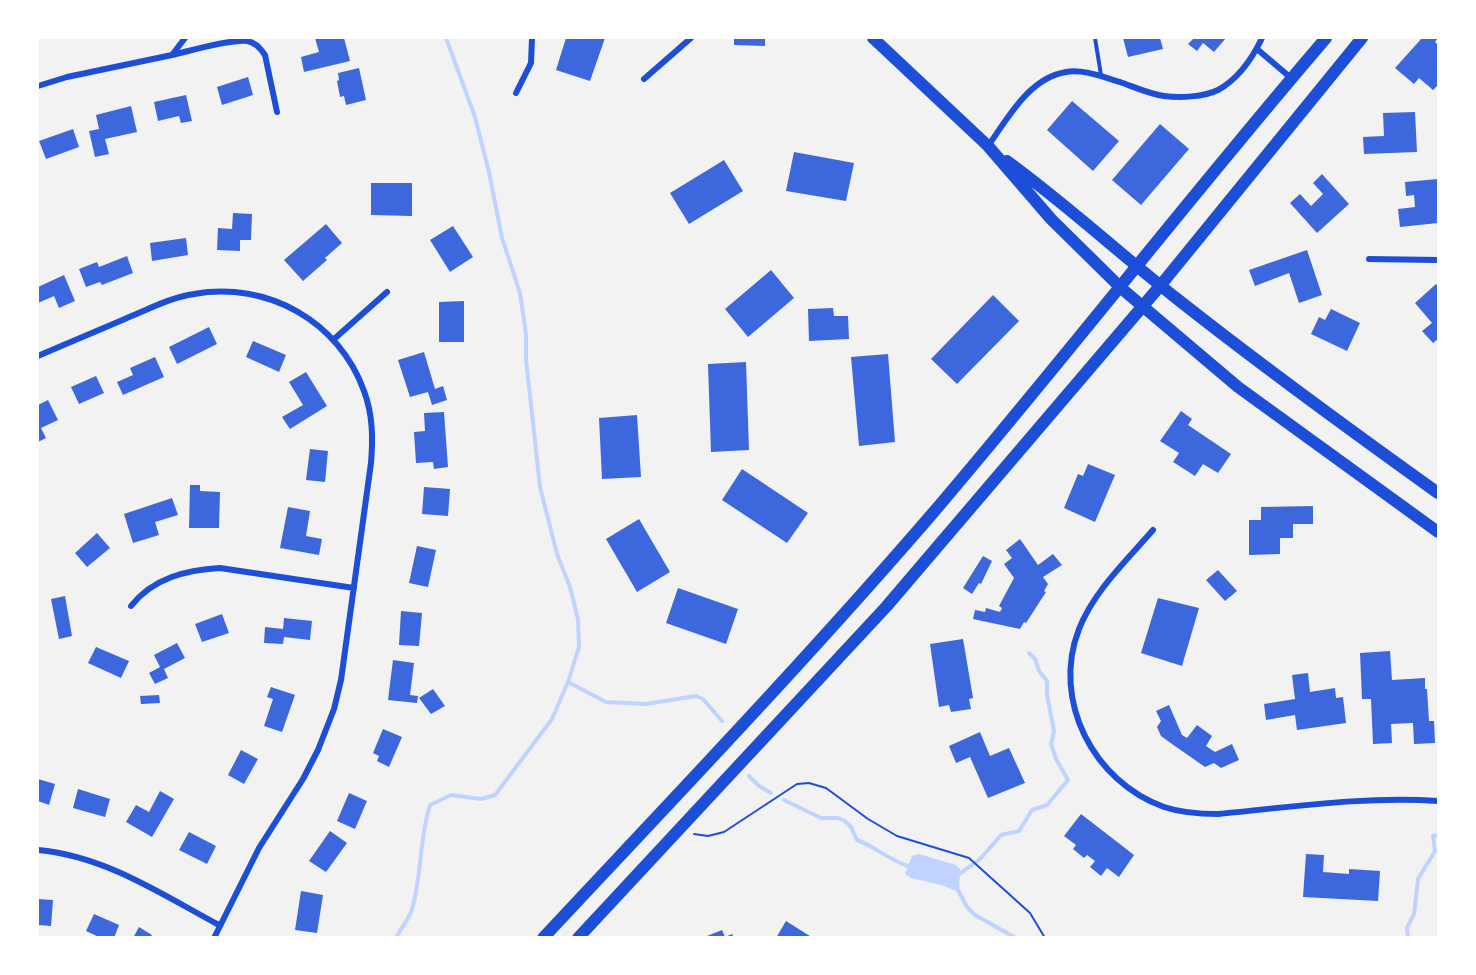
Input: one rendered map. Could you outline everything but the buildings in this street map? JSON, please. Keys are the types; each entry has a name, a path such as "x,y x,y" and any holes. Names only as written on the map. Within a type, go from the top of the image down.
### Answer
{"main road":[{"path":"873,38 987,146 1051,219 1121,288 1238,387 1438,532"},
{"path":"543,938 866,590 1121,288 1326,38"},
{"path":"578,938 886,607 1160,286 1362,38"},
{"path":"987,146 1052,194 1160,286 1258,363 1438,494"}],"street":[{"path":"172,55 185,38"},
{"path":"516,93 531,63 532,38"},
{"path":"644,79 691,38"},
{"path":"987,146 1017,105 1031,90 1047,79 1066,72 1093,74 1163,96 1194,96 1218,90 1247,64 1262,38"},
{"path":"38,86 67,77 239,41 252,43 265,55 277,112"},
{"path":"1257,48 1291,78"},
{"path":"1369,259 1438,260"},
{"path":"38,356 168,301 191,294 231,291 272,299 293,308 313,321 333,340 349,360 364,392 373,440 354,588 334,709 303,779 259,848 213,938"},
{"path":"333,340 387,292"},
{"path":"1153,530 1095,598 1078,631 1073,654 1071,677 1075,712 1081,730 1106,769 1143,798 1165,807 1195,814 1360,800 1438,801"},
{"path":"131,606 152,586 169,577 199,569 220,568 354,588"},
{"path":"38,850 80,857 110,867 219,925"}],"lane":[{"path":"1095,38 1101,76"}],"path":[{"path":"694,834 708,836 724,832 790,788 802,783 826,788 868,819 897,836 972,860 1030,913 1045,938"}],"water":[{"path":"919,854 956,865 960,869 959,892 911,878 905,874 912,856"}],"waterway":[{"path":"396,938 412,909 430,805 451,795 481,799 495,795 552,719 568,682 579,647 578,619 570,587 557,554 540,487 520,293 502,238 475,117 446,38"},
{"path":"958,875 980,859 1001,835 1019,831 1032,810 1047,805 1068,780 1056,759 1051,744 1054,731 1047,695 1047,681 1039,671 1035,659 1029,653"},
{"path":"568,682 606,702 646,704 696,696 703,699 722,721"},
{"path":"749,776 771,793"},
{"path":"784,800 821,818 838,818 845,821 851,827 857,840 911,867"},
{"path":"1408,938 1407,928 1414,914 1418,879 1435,851 1433,836 1438,835"},
{"path":"958,890 967,907 975,915 1016,938"}]}
